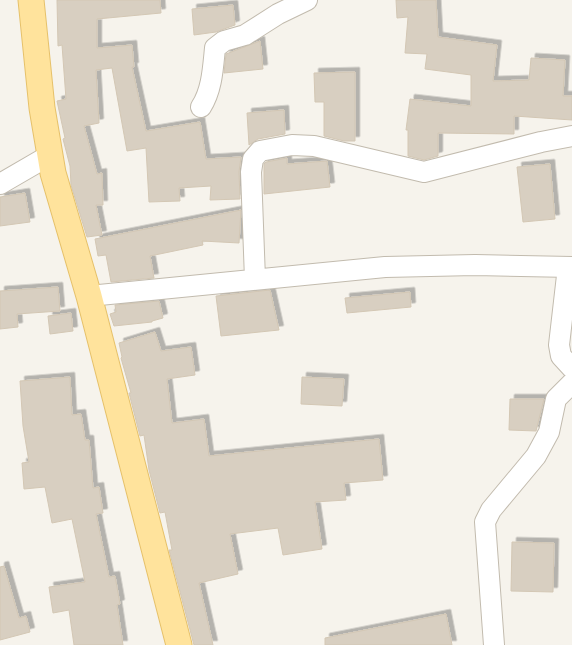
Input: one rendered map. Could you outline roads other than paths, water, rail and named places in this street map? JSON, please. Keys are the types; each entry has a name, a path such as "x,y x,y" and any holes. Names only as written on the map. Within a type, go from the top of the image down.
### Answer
{"main road":[{"path":"31,0 42,108 53,173 89,296 180,645"}],"street":[{"path":"201,106 207,98 215,48 224,41 245,35 278,14 307,0"},
{"path":"255,279 251,172 252,158 260,151 292,145 314,146 424,172 572,136"},
{"path":"0,184 50,155"},
{"path":"89,296 385,267 475,265 570,267 559,346 561,356 572,368"},
{"path":"494,645 485,522 491,510 536,456 549,432 556,399 572,384"}]}
